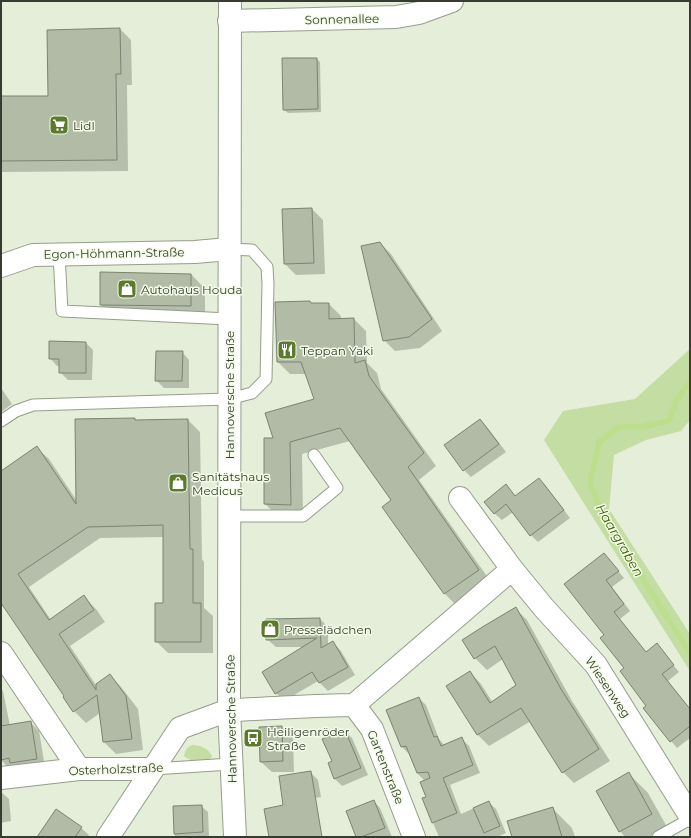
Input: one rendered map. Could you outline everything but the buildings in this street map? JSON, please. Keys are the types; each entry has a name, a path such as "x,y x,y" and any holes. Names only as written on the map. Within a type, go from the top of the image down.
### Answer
{"street":[{"name":"Sonnenallee","path":"230,11 396,17 418,13 452,1"},
{"name":"Hannoversche Straße","path":"230,11 229,710 235,837"},
{"name":"Egon-Höhmann-Straße","path":"1,266 33,255 195,252 230,249"},
{"name":"Wiesenweg","path":"460,498 512,569 544,608 596,665 690,817"},
{"path":"108,837 180,728 229,710 275,709 319,705 354,705 512,569"},
{"path":"1,653 79,769"},
{"name":"Gartenstraße","path":"354,705 372,729 414,837"},
{"name":"Osterholzstraße","path":"1,778 79,769 152,769"}],"lane":[{"path":"1,421 16,411 33,405 230,399 252,393 266,379 267,267 252,250 230,249"},
{"path":"59,254 62,311 230,319"},
{"path":"229,516 303,516 337,488 314,455"},
{"name":"Osterholzstraße","path":"152,769 231,764"},
{"path":"658,837 690,817"}],"green space":[{"path":"690,349 690,420 681,431 646,440 614,455 609,509 690,634 690,671 544,440 563,411 635,399"},
{"path":"193,745 207,749 212,756 210,759 203,762 195,762 184,756 187,749"}],"waterway":[{"name":"Haargraben","path":"690,381 676,401 669,421 641,427 619,427 599,442 590,483 604,518 690,653"}],"place":[{"name":"Lidl","path":"59,125"},
{"name":"Autohaus Houda","path":"127,289"},
{"name":"Teppan Yaki","path":"287,350"},
{"name":"Sanitätshaus Medicus","path":"178,483"},
{"name":"Presselädchen","path":"270,629"},
{"name":"Heiligenröder Straße","path":"253,738"}]}
